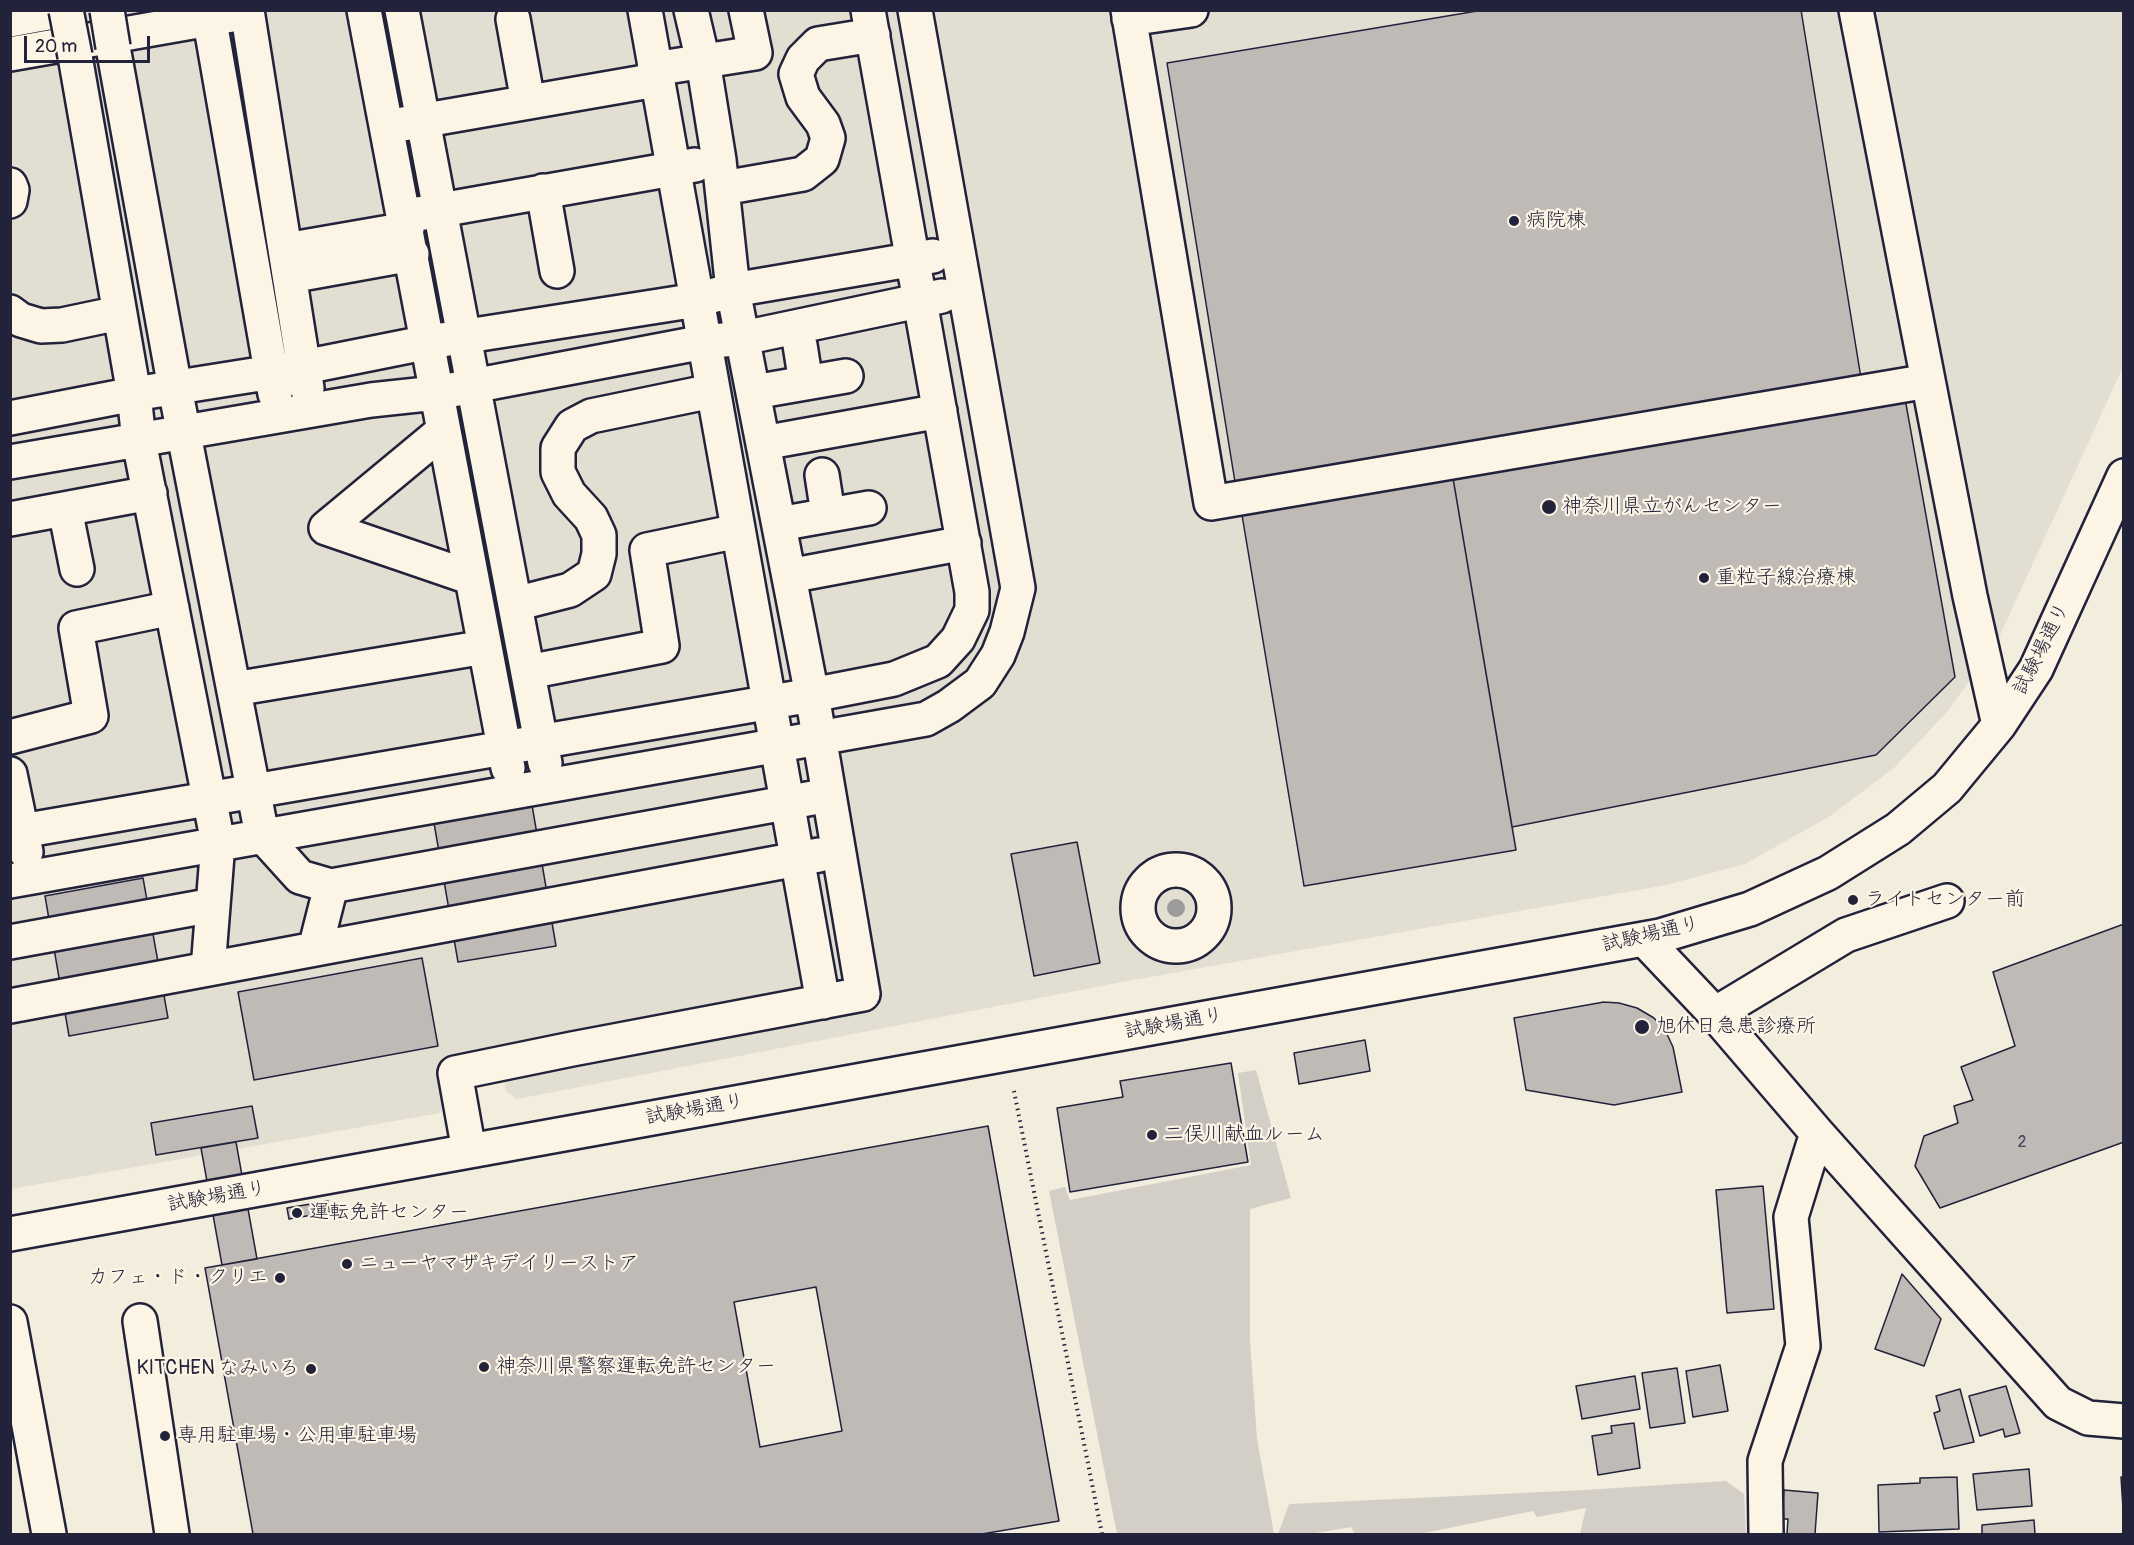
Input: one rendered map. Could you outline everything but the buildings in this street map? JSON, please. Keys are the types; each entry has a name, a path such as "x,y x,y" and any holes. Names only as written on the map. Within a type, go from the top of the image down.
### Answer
{"street":[{"path":"10,20 65,10 75,56 134,394 139,441 218,843 208,969"},
{"path":"107,10 174,388 262,835 300,877 331,886 829,795"},
{"path":"364,10 429,342 443,431 512,790"},
{"path":"402,10 549,786"},
{"path":"645,10 823,1002"},
{"path":"469,1151 455,1073 863,994 812,695 733,290 721,174 703,61 691,10"},
{"path":"387,127 528,102 655,75 703,61 755,53 746,10"},
{"path":"10,774 21,879 512,790 549,786 926,719 949,706 980,683 998,655 1007,632 1018,588 915,10"},
{"path":"1191,10 1128,15 1211,503 1928,381"},
{"path":"1856,10 1970,596 1999,725"},
{"path":"10,54 209,15 252,11 310,410"},
{"path":"209,15 278,417"},
{"path":"513,19 528,102"},
{"path":"16,832 894,679 938,661 958,639 972,610 972,592 964,543 871,23 818,44 802,59 796,74 803,97 823,124 828,138 822,159 803,174 721,174 673,170 543,191 441,210 408,233 288,263"},
{"path":"10,185 12,190 10,201"},
{"path":"543,191 556,271"},
{"path":"10,418 134,394 304,367 429,342 697,300 733,290 958,251"},
{"path":"10,462 371,400 436,393 704,342 743,338 965,291"},
{"path":"10,312 21,320 41,326 62,325 119,313"},
{"path":"800,345 806,383"},
{"path":"754,392 846,376"},
{"path":"515,603 570,590 594,574 599,554 599,535 591,518 569,494 558,472 558,448 572,426 591,416 712,391"},
{"path":"763,443 940,411"},
{"path":"443,431 326,528 472,578"},
{"path":"822,475 828,514"},
{"name":"試験場通り","path":"10,1234 1644,939 1750,909 1828,873 1898,829 1947,788 1999,725 2036,669 2124,476"},
{"path":"10,519 150,493"},
{"path":"779,524 869,508"},
{"path":"65,509 76,569"},
{"path":"528,672 662,646 647,550 738,531"},
{"path":"789,576 964,543"},
{"path":"10,737 91,716 76,628 172,608"},
{"path":"234,688 485,647"},
{"path":"10,1006 839,852"},
{"path":"315,949 331,886"},
{"path":"1715,1014 1846,935 1947,901"},
{"path":"10,942 213,905"},
{"path":"1644,939 1715,1014 1817,1133 2058,1403 2088,1418 2124,1421"},
{"path":"1766,1534 1765,1461 1803,1346 1791,1217 1817,1133"},
{"path":"140,1321 172,1534"},
{"path":"10,1322 49,1534"}],"path":[{"path":"1012,1083 1101,1534"}],"shaded area":[{"path":"11,11 2123,11 2123,367 1995,646 1946,713 1895,767 1830,816 1745,864 1666,885 1122,982 517,1099 506,1091 504,1078 444,1088 446,1105 440,1113 11,1189"},
{"path":"1256,1070 1291,1198 1250,1209 1250,1341 1257,1439 1274,1534 1117,1534 1049,1191 1065,1187 1070,1200 1251,1165 1238,1073"},
{"path":"1726,1481 1744,1494 1746,1534 1580,1534 1586,1508 1537,1517 1533,1511 1419,1534 1355,1534 1351,1527 1310,1534 1278,1534 1289,1504"}],"place":[{"name":"病院棟","path":"1514,221"},
{"name":"神奈川県立がんセンター","path":"1549,507"},
{"name":"重粒子線治療棟","path":"1704,578"},
{"name":"ライトセンター前","path":"1853,900"},
{"name":"旭休日急患診療所","path":"1642,1027"},
{"name":"二俣川献血ルーム","path":"1152,1135"},
{"name":"運転免許センター","path":"297,1213"},
{"name":"ニューヤマザキデイリーストア","path":"347,1264"},
{"name":"カフェ・ド・クリエ","path":"280,1278"},
{"name":"神奈川県警察運転免許センター","path":"484,1367"},
{"name":"KITCHEN なみいろ","path":"311,1369"},
{"name":"専用駐車場・公用車駐車場","path":"165,1436"}]}
